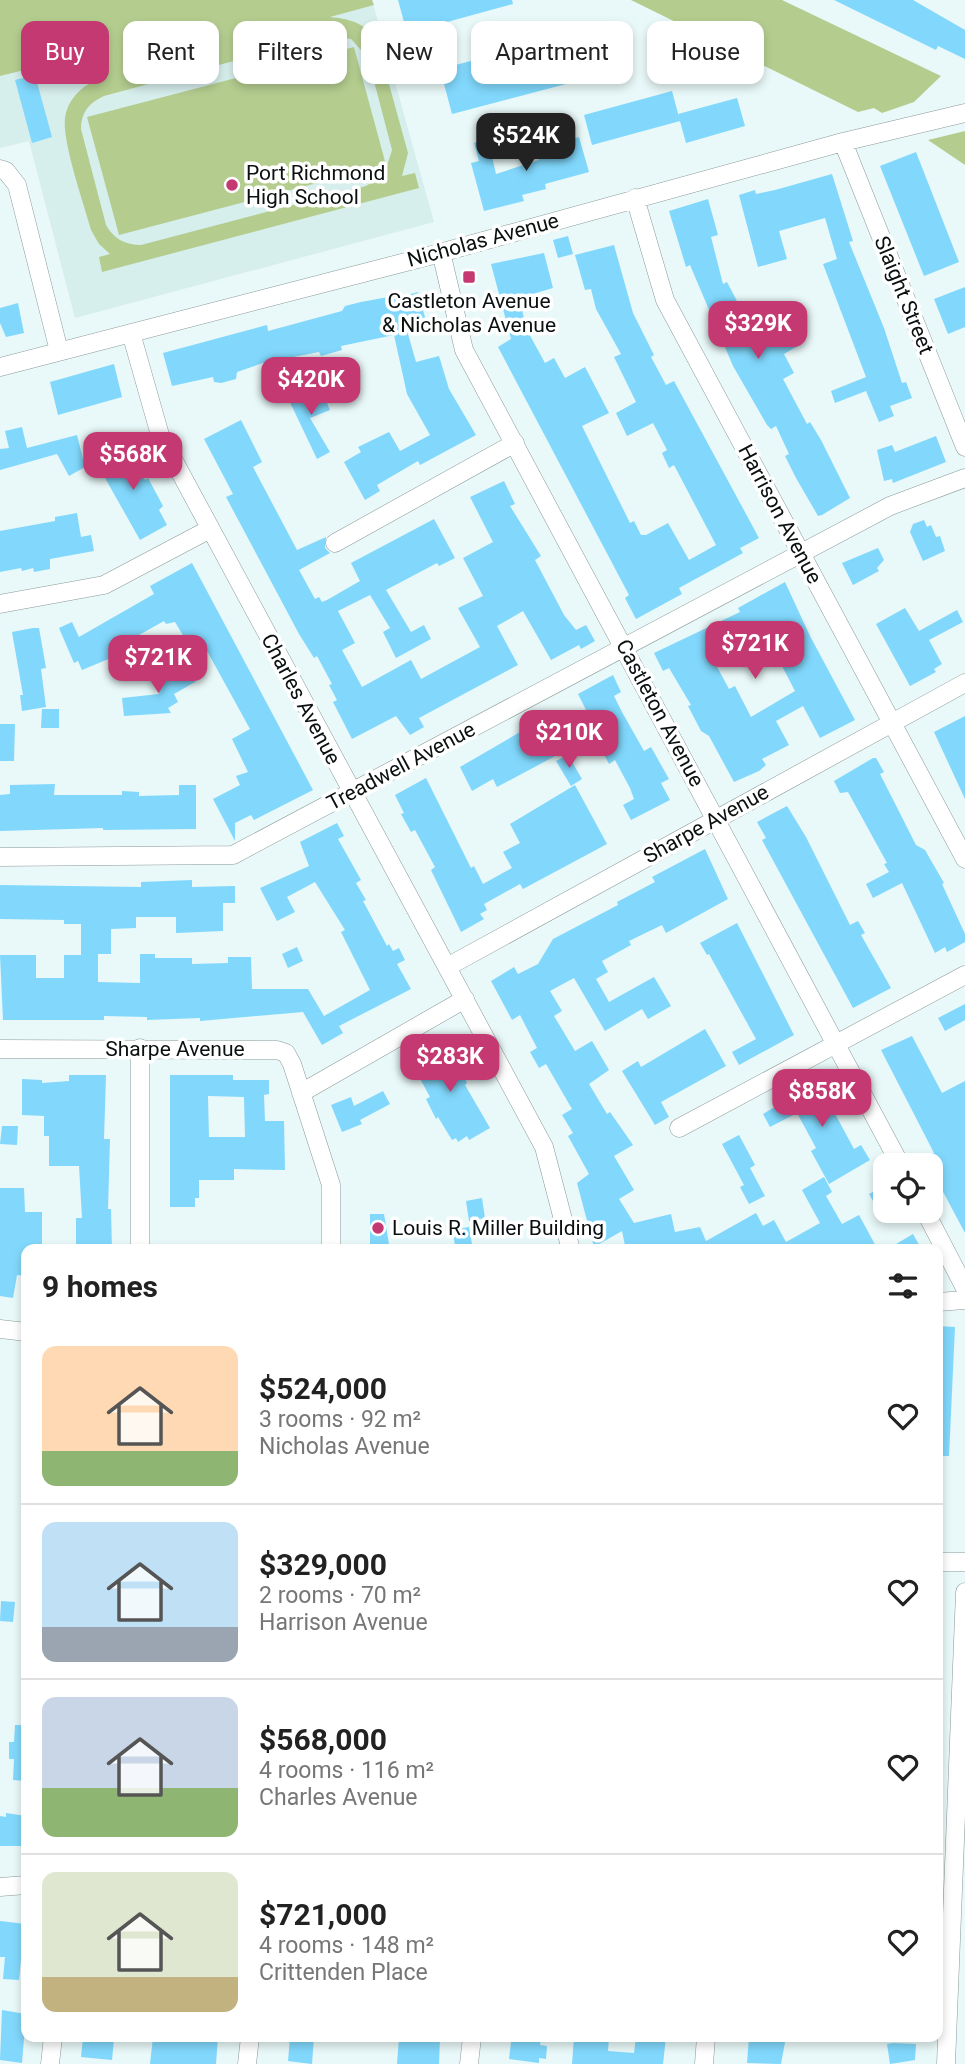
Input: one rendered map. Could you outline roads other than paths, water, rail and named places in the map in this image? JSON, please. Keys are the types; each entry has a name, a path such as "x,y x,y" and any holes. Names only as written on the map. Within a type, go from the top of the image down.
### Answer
{"street":[{"name":"Nicholas Avenue","path":"0,367 441,252 843,142 965,113"},
{"name":"Slaight Street","path":"843,142 965,447"},
{"path":"3,170 17,186 59,351"},
{"name":"Harrison Avenue","path":"635,198 665,300 965,859"},
{"name":"Castleton Avenue","path":"441,252 464,350 894,1153"},
{"name":"Charles Avenue","path":"131,333 160,435 544,1147 569,1244"},
{"path":"335,543 515,443"},
{"name":"Treadwell Avenue","path":"0,857 233,855 800,552 890,506 965,478"},
{"path":"0,604 104,585 210,529"},
{"name":"Sharpe Avenue","path":"447,967 965,683"},
{"path":"678,1128 965,975"},
{"path":"302,1093 465,999"},
{"path":"140,1048 140,1244"},
{"name":"Sharpe Avenue","path":"0,1049 140,1048 277,1050 286,1053 302,1093 331,1185 331,1244"},
{"path":"931,1223 942,1244"},
{"path":"943,1246 965,1288"},
{"path":"943,1302 965,1300"},
{"path":"0,1329 21,1331"},
{"path":"943,1562 965,1562"},
{"path":"946,2064 965,1592"},
{"path":"0,1887 21,1885"},
{"path":"50,2064 52,2042"},
{"path":"247,2064 249,2042"},
{"path":"469,2064 471,2042"},
{"path":"704,2064 706,2042"}],"place":[{"name":"Port Richmond High School","path":"232,185"},
{"name":"Castleton Avenue & Nicholas Avenue","path":"469,277"},
{"name":"Louis R. Miller Building","path":"378,1228"}]}
